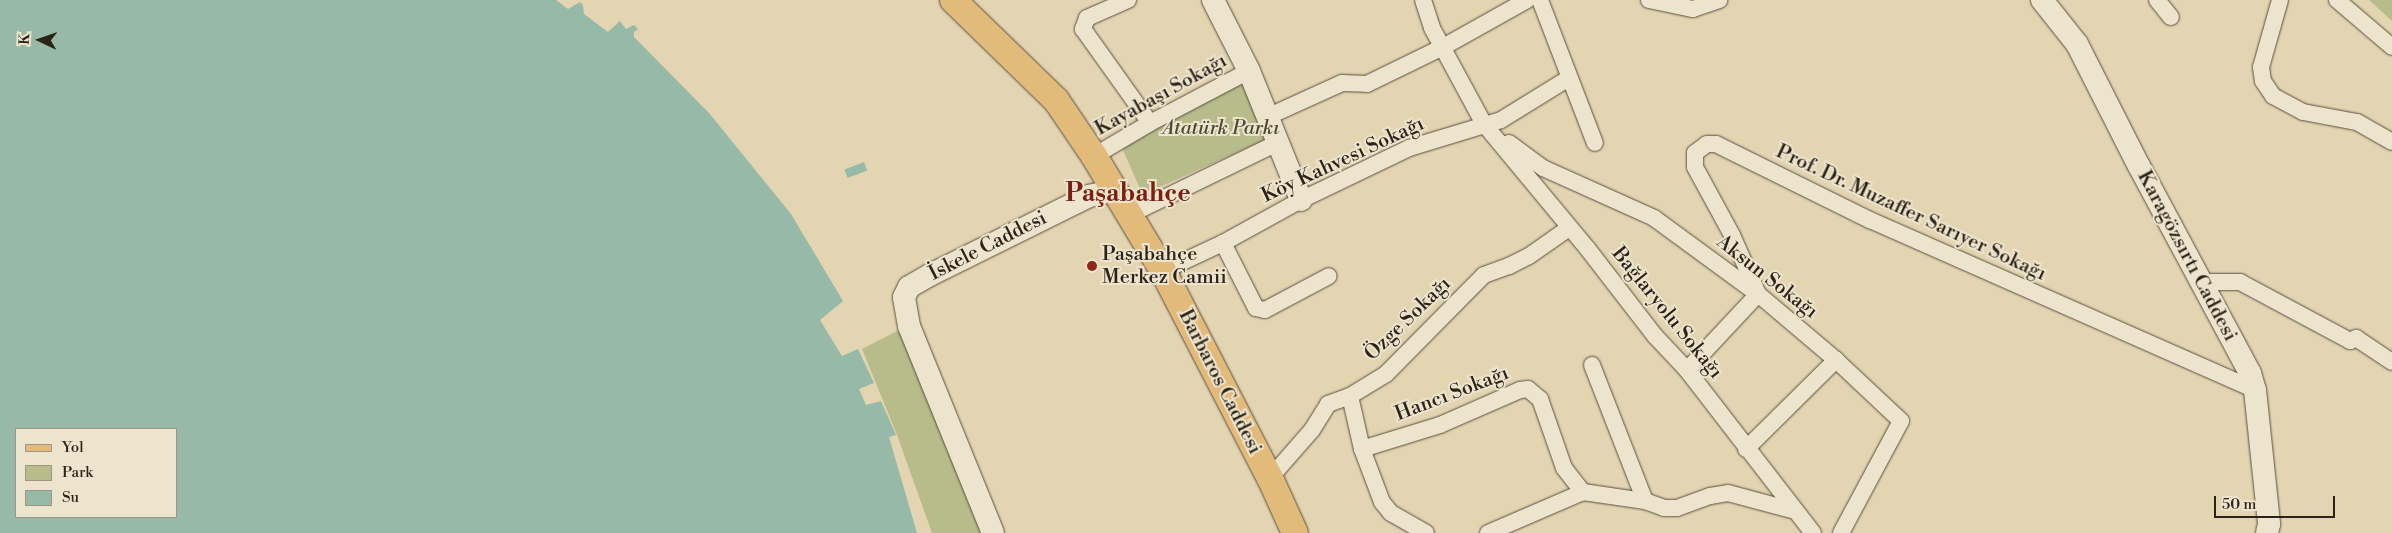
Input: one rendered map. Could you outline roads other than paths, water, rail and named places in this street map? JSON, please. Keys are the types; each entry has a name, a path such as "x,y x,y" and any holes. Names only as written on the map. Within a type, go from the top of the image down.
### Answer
{"main road":[{"name":"Barbaros Caddesi","path":"953,0 1056,100 1094,156 1131,214 1163,271 1270,478 1294,533"},
{"path":"1213,0 1248,71 1301,200"},
{"name":"Karagözsırtı Caddesi","path":"2042,0 2077,44 2200,282 2250,373 2255,390 2269,524 2267,533"},
{"name":"İskele Caddesi","path":"993,533 908,326 904,297 909,287 1090,196 1115,190"}],"street":[{"path":"1128,0 1087,18 1083,29 1150,123"},
{"path":"1423,0 1432,28 1484,124"},
{"path":"1267,117 1342,83 1367,84 1443,47 1527,0"},
{"path":"1540,0 1595,143"},
{"path":"1649,0 1693,9 1720,0"},
{"path":"2157,0 2171,17"},
{"path":"2280,0 2261,67 2262,81 2273,96 2303,112 2357,122 2392,142"},
{"path":"2337,0 2392,47"},
{"name":"Kayabaşı Sokağı","path":"1094,156 1150,123 1248,71"},
{"name":"Köy Kahvesi Sokağı","path":"1163,271 1223,243 1301,200 1409,148 1501,120 1569,78"},
{"name":"Bağlaryolu Sokağı","path":"1484,124 1655,336 1687,370 1812,533"},
{"name":"Aksun Sokağı","path":"1484,124 1542,168 1654,218 1758,294 1836,360 1900,421 1880,464 1841,533"},
{"path":"1131,214 1278,143"},
{"name":"Prof. Dr. Muzaffer Sarıyer Sokağı","path":"1758,294 1732,235 1695,167 1695,153 1707,144 1716,144 1870,220 2255,390"},
{"name":"Özge Sokağı","path":"1270,478 1312,430 1328,404 1350,396 1386,374 1484,275 1529,256 1569,228"},
{"path":"1223,243 1256,308 1265,310 1330,276"},
{"path":"2200,282 2240,282 2350,341 2356,338 2392,362"},
{"path":"1687,370 1758,294"},
{"path":"1746,449 1836,360"},
{"path":"1592,365 1645,501"},
{"name":"Hancı Sokağı","path":"1362,449 1440,424 1520,390 1528,389 1540,399 1564,468 1583,492"},
{"path":"1350,396 1362,449 1382,502 1391,512 1426,533"},
{"path":"1488,533 1583,492 1645,501 1664,508 1677,508 1710,496 1728,493 1795,511"}],"water":[{"path":"0,0 556,0 568,9 580,2 583,5 584,14 608,32 620,21 626,29 634,25 638,29 634,32 634,37 709,113 791,214 843,301 820,320 842,356 858,349 874,383 859,389 866,405 881,401 896,435 889,437 917,533 0,533"},
{"path":"864,162 867,170 848,178 844,170"}],"place":[{"name":"Paşabahçe Merkez Camii","path":"1092,266"}],"district":[{"name":"Paşabahçe","path":"1128,194"}],"park label":[{"name":"Atatürk Parkı","path":"1221,128"}]}
